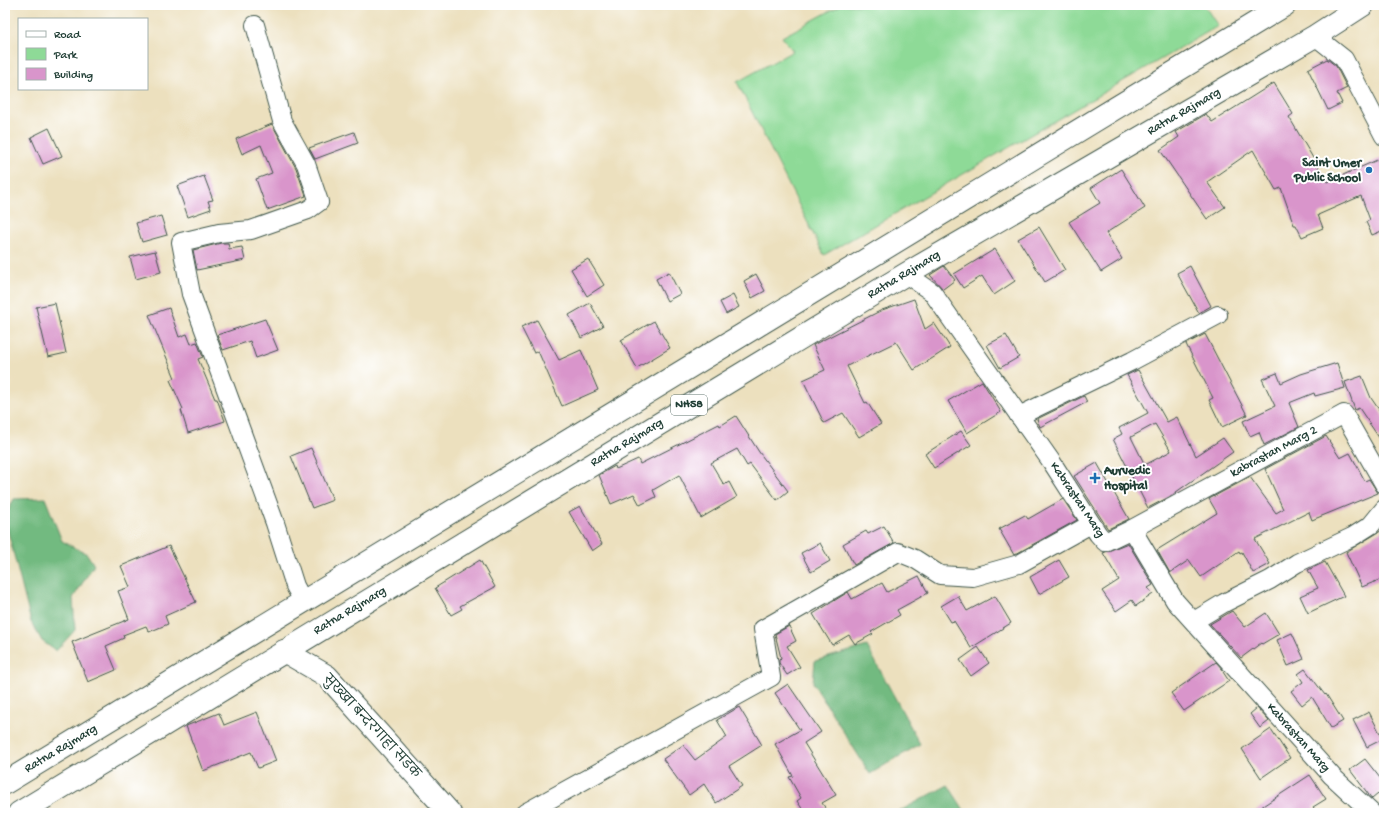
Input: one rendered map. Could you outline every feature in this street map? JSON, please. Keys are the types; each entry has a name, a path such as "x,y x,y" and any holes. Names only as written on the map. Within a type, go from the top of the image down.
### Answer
{"main road":[{"name":"Ratna Rajmarg","path":"5,783 1285,5"},
{"name":"Ratna Rajmarg","path":"18,813 284,650 906,274 1315,36 1363,5"},
{"name":"सुख्खा बन्दरगाहा सडक","path":"284,650 327,676 450,813"}],"street":[{"path":"255,25 282,121 306,164 319,202 308,210 251,230 219,233 181,242 191,294 274,523 295,586 304,601"},
{"path":"1315,36 1344,59 1384,136"},
{"name":"Kabrastan Marg","path":"906,274 932,292 1019,416 1091,524 1105,542 1132,529 1175,601 1332,776 1372,813"},
{"path":"1019,416 1132,361 1218,315"},
{"name":"kabrastan Marg 2","path":"1132,529 1344,414 1384,484"},
{"path":"1194,621 1224,603 1270,580 1297,563 1352,537 1371,525 1384,508"},
{"path":"525,813 771,677 763,629 898,552 915,559 940,575 973,577 1019,564 1091,524"}],"green space":[{"path":"841,5 1204,5 1218,26 824,255 737,82 793,51 782,37"},
{"path":"45,498 62,541 87,554 94,565 73,598 75,630 56,651 42,641 31,622 5,520 5,516 14,499"},
{"path":"867,646 920,744 870,774 813,683 815,661"},
{"path":"948,785 966,813 896,813"}],"building":[{"path":"1327,59 1336,66 1347,88 1337,93 1342,103 1328,110 1308,69"},
{"path":"1274,83 1293,114 1289,117 1327,182 1384,157 1384,230 1372,235 1366,222 1370,220 1361,196 1318,215 1323,228 1302,237 1296,225 1294,225 1281,188 1276,190 1253,150 1207,182 1225,207 1207,219 1160,150 1179,137 1176,132 1206,114 1212,122"},
{"path":"272,124 296,168 306,196 267,210 256,179 272,173 261,145 242,154 236,139"},
{"path":"49,128 62,156 43,164 31,137"},
{"path":"354,132 358,143 315,159 309,148"},
{"path":"1121,169 1145,208 1106,233 1122,259 1101,272 1069,222 1100,203 1091,188"},
{"path":"204,176 213,200 208,201 211,209 188,217 177,186"},
{"path":"161,216 167,235 142,242 136,223"},
{"path":"1039,227 1065,270 1045,282 1018,239"},
{"path":"221,243 228,243 229,249 242,247 245,260 197,270 193,250"},
{"path":"995,249 1015,281 994,295 982,276 963,288 954,274"},
{"path":"155,251 161,272 136,279 130,257"},
{"path":"588,259 604,285 587,296 571,269"},
{"path":"944,266 955,280 943,289 930,275"},
{"path":"1190,266 1211,306 1199,313 1177,273"},
{"path":"669,272 680,294 667,301 656,279"},
{"path":"756,274 765,291 752,298 744,281"},
{"path":"733,295 739,307 726,314 720,302"},
{"path":"914,299 925,329 934,323 950,347 914,370 896,342 847,366 865,403 867,402 881,424 859,437 843,413 824,423 803,380 825,370 813,345 882,310"},
{"path":"55,303 66,353 48,357 36,307"},
{"path":"590,303 603,326 581,338 569,315"},
{"path":"169,308 179,337 187,334 191,344 197,342 203,357 198,359 215,399 217,399 225,421 188,433 181,410 183,409 170,380 175,378 149,315"},
{"path":"265,319 278,350 256,358 250,341 223,350 217,335"},
{"path":"537,320 559,360 581,350 598,390 562,406 538,351 534,353 521,327"},
{"path":"654,321 670,348 637,368 621,340"},
{"path":"1205,334 1247,415 1222,427 1209,400 1213,398 1186,344"},
{"path":"1006,335 1019,357 1000,368 987,345"},
{"path":"1337,363 1345,388 1315,396 1314,393 1289,403 1299,427 1264,445 1259,432 1250,436 1243,421 1275,406 1262,379 1277,373 1281,383 1301,374"},
{"path":"1138,370 1167,422 1177,417 1196,456 1223,438 1233,452 1169,497 1148,508 1113,439 1122,434 1119,428 1148,413 1127,375","holes":["1155,424 1171,451 1145,465 1131,437"]},
{"path":"1362,376 1371,398 1384,417 1384,445 1359,408 1355,410 1345,382"},
{"path":"982,381 1001,412 967,433 948,401"},
{"path":"1084,396 1087,402 1040,427 1037,419"},
{"path":"736,416 759,452 788,491 777,500 750,464 747,466 737,449 711,463 724,485 729,482 737,497 701,518 679,475 653,490 656,497 640,505 634,494 611,504 599,475 615,466 616,469 638,459 640,464 719,424 720,426"},
{"path":"961,431 971,445 934,468 925,454"},
{"path":"1326,436 1340,458 1350,453 1365,481 1369,479 1378,493 1312,520 1309,512 1255,539 1270,564 1253,573 1242,552 1240,553 1239,551 1201,577 1189,560 1170,573 1157,550 1217,513 1209,499 1250,477 1276,513 1283,509 1265,469"},
{"path":"311,448 333,500 312,508 291,456"},
{"path":"1097,463 1129,519 1108,529 1074,476"},
{"path":"1063,499 1077,520 1014,555 999,529 1025,515 1028,519"},
{"path":"580,506 602,544 592,551 569,512"},
{"path":"884,526 894,543 854,565 843,544 866,531 868,534"},
{"path":"1384,529 1384,578 1362,587 1346,552"},
{"path":"820,543 830,561 811,572 801,553"},
{"path":"1128,543 1153,585 1148,588 1153,594 1136,606 1132,600 1116,611 1102,591 1119,580 1103,553"},
{"path":"169,546 196,602 165,616 168,624 149,632 146,626 123,635 124,638 106,646 116,670 88,682 72,642 129,619 118,591 130,587 121,566"},
{"path":"480,560 495,587 460,606 462,609 451,615 435,588"},
{"path":"1059,560 1069,577 1039,594 1030,577"},
{"path":"1325,562 1344,596 1308,613 1300,596 1318,588 1308,570"},
{"path":"919,576 928,593 897,610 900,615 871,632 873,634 855,644 849,635 832,645 813,614 848,592 852,599 882,583 887,592"},
{"path":"958,596 967,611 995,596 1011,623 971,648 954,621 951,622 941,606"},
{"path":"1232,611 1245,627 1266,613 1279,634 1262,644 1261,643 1241,658 1210,624"},
{"path":"789,626 796,641 787,646 800,667 787,675 779,663 781,658 775,634"},
{"path":"1292,633 1304,659 1288,666 1277,640"},
{"path":"978,647 989,663 971,676 960,660"},
{"path":"1216,662 1224,671 1223,672 1229,681 1184,711 1171,693"},
{"path":"1305,669 1325,695 1326,694 1343,721 1331,728 1312,697 1302,705 1291,691 1303,682 1298,674"},
{"path":"788,684 821,732 804,743 836,795 822,803 829,813 805,813 797,801 801,798 789,777 793,776 775,744 800,730 775,693"},
{"path":"739,707 762,745 729,766 742,786 716,803 704,784 689,795 663,759 683,745 695,760 727,737 717,720"},
{"path":"1257,708 1269,721 1260,728 1250,714"},
{"path":"257,712 276,761 258,768 251,752 203,771 186,726 219,713 224,725"},
{"path":"1369,712 1383,739 1367,747 1353,720"},
{"path":"1271,729 1290,758 1261,778 1242,749"},
{"path":"1365,759 1384,783 1384,789 1372,799 1350,770"},
{"path":"1310,775 1326,799 1313,807 1318,813 1252,813"}],"place":[{"name":"Saint Umer Public School","path":"1369,170"},
{"name":"Aurvedic Hospital","path":"1095,478"}]}
